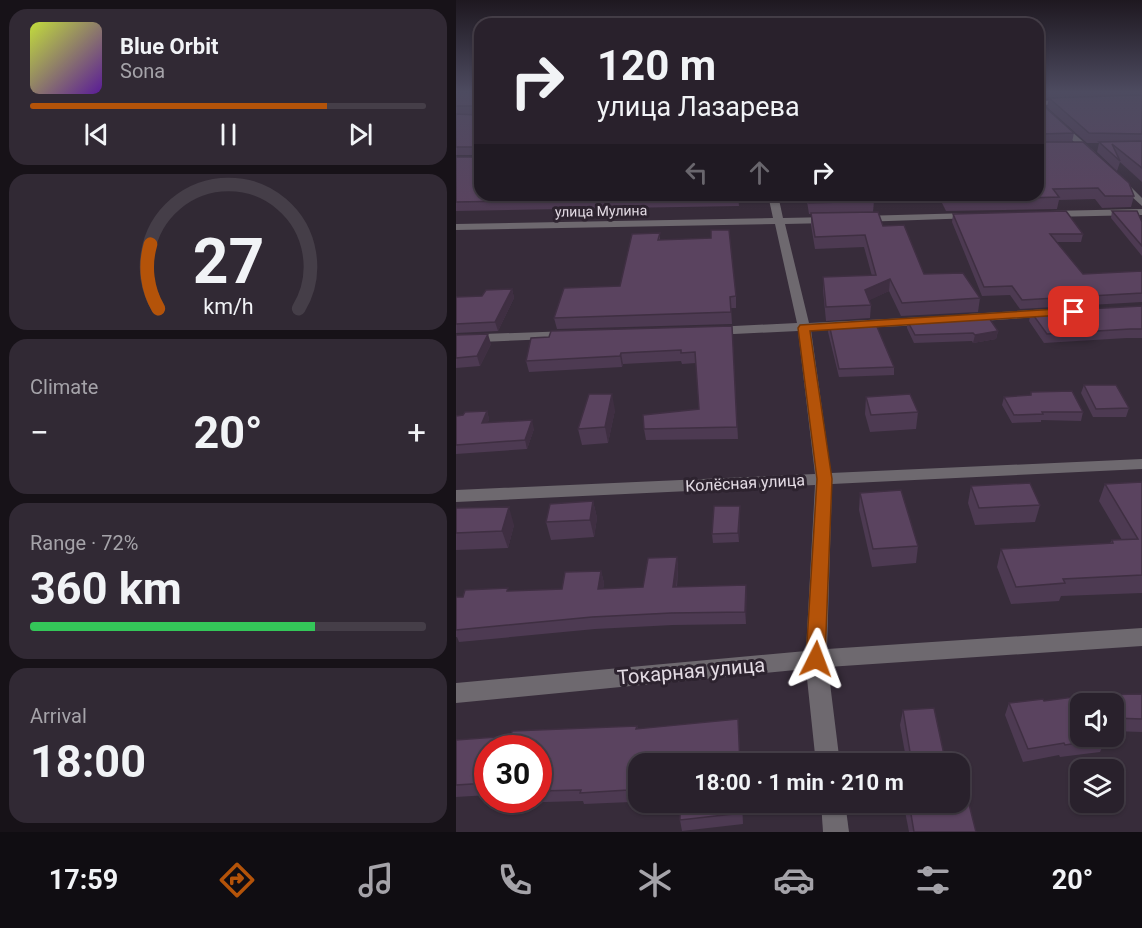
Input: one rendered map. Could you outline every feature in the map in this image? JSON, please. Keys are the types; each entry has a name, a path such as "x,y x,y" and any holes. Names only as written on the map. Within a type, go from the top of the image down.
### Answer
{"street":[{"path":"1068,131 1102,163"},
{"path":"1074,147 1097,147"},
{"path":"1110,171 1142,203"},
{"path":"774,201 804,328 824,479 816,659 827,753"},
{"path":"1036,214 1142,212"},
{"path":"849,219 978,216"},
{"name":"улица Мулина","path":"456,227 837,220"},
{"path":"700,331 804,328 1060,313"},
{"path":"456,339 584,335"},
{"name":"Колёсная улица","path":"456,496 1142,464"},
{"name":"Токарная улица","path":"456,693 816,659 1142,637"},
{"path":"833,813 836,832"}],"building":[{"path":"456,131 474,131 474,147 456,147"},
{"path":"1044,131 1072,131 1074,133 1044,134"},
{"path":"1087,131 1142,131 1142,134 1089,133"},
{"path":"1142,141 1142,168 1112,144 1120,161 1099,142"},
{"path":"1044,142 1083,142 1129,183 1134,196 1105,196 1098,188 1053,189 1059,197 1044,197"},
{"path":"456,157 474,157 474,201 512,201 456,202"},
{"path":"809,201 874,201 809,203"},
{"path":"1066,211 1083,234 1050,234 1083,274 1142,271 1142,293 1022,300 1012,286 984,287 953,214"},
{"path":"1112,211 1137,211 1142,222 1142,246"},
{"path":"878,212 883,226 904,225 924,274 963,273 980,298 902,303 890,279 865,290 871,305 826,307 823,277 876,275 865,235 815,237 811,213"},
{"path":"711,230 729,230 736,296 730,297 731,312 554,318 564,288 620,286 632,234 660,233 658,240 711,238"},
{"path":"512,289 495,322 456,324 456,297 482,296 486,290"},
{"path":"1142,306 1142,329 1047,334 1031,312"},
{"path":"987,315 998,331 975,335 973,333 915,335 907,320"},
{"path":"875,322 894,367 839,369 829,324"},
{"path":"732,326 737,427 644,429 643,415 699,409 695,352 681,353 681,350 621,353 620,356 526,361 531,338 549,337 551,331"},
{"path":"488,334 477,356 456,358 456,335"},
{"path":"1084,385 1116,385 1129,408 1096,409"},
{"path":"1072,391 1083,412 1014,415 1004,397 1031,395 1031,392"},
{"path":"589,394 612,394 605,427 578,429"},
{"path":"910,394 918,412 871,415 866,397"},
{"path":"487,411 482,423 532,420 525,440 456,445 456,416 463,415 465,412"},
{"path":"1142,482 1142,575 1063,579 1065,583 1016,587 1001,549 1113,543 1112,540 1138,539 1105,484"},
{"path":"1030,483 1040,505 979,508 971,486"},
{"path":"901,490 918,546 873,549 860,493"},
{"path":"593,501 590,520 546,522 550,504"},
{"path":"714,506 740,506 738,533 712,534"},
{"path":"509,507 502,531 456,533 456,508"},
{"path":"677,557 673,587 746,585 745,612 592,617 456,630 456,597 463,597 465,590 562,589 565,572 601,571 598,589 643,587 648,558"},
{"path":"1124,694 1142,694 1142,719 1124,718"},
{"path":"1070,698 1070,744 1064,743 1028,749 1009,703 1043,699 1044,701"},
{"path":"934,708 944,753 910,753 903,710"},
{"path":"738,719 740,753 628,753 628,790 580,793 581,790 552,791 552,735 511,735 512,731 637,726 636,729"},
{"path":"474,739 474,784 456,785 456,740"},
{"path":"970,808 976,832 914,832 911,813 970,813"},
{"path":"680,813 742,813 680,820"}],"route":[{"path":"816,659 824,479 804,328 1074,312"}]}
